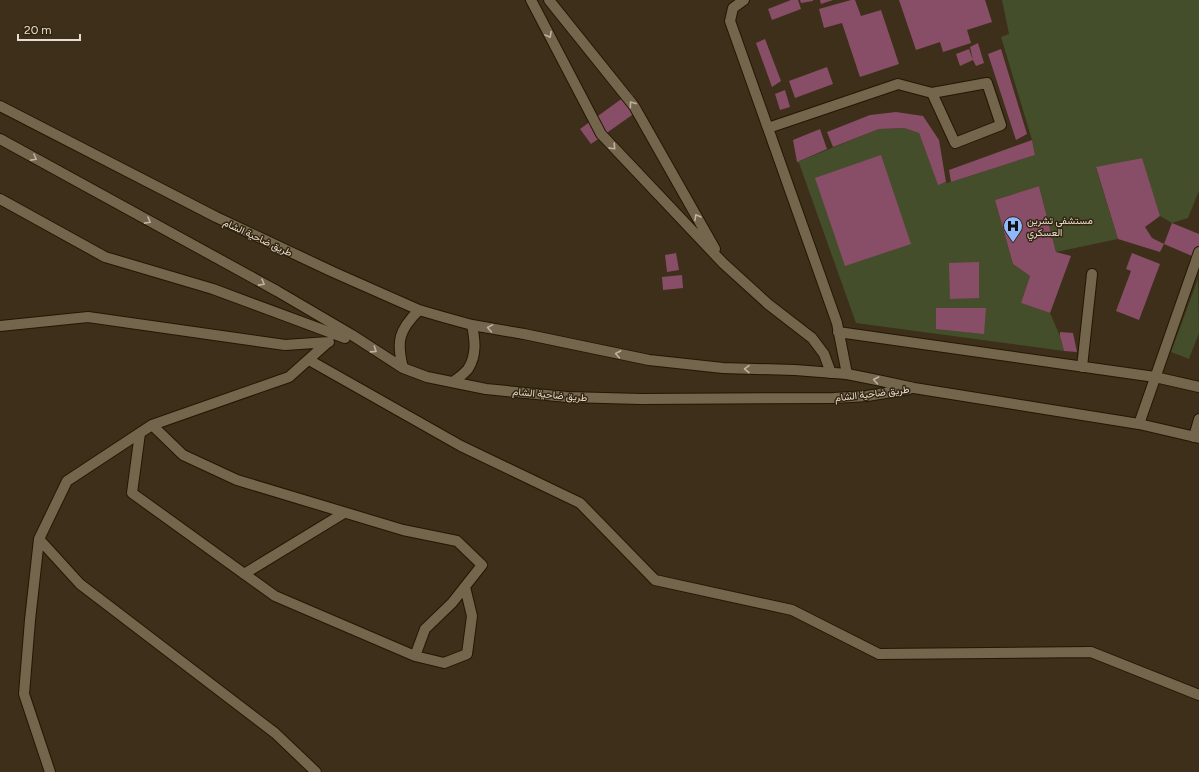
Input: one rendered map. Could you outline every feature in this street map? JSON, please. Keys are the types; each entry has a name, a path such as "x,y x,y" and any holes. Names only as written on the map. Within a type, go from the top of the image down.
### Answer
{"main road":[{"path":"531,0 601,134 723,263 768,304 812,338 824,354 831,373"},
{"path":"549,0 634,106 723,263"},
{"path":"744,0 733,8 730,21 837,323 847,374"},
{"path":"768,128 898,84 932,93 987,83 1001,125 955,143 932,93"},
{"name":"طريق ضاحية الشام","path":"0,106 216,217 333,272 419,310 472,325 524,334 649,360 723,368 795,370 847,374 914,388"},
{"name":"طريق ضاحية الشام","path":"0,139 277,291 402,368 427,377 486,389 566,397 641,399 834,398 867,396 914,388"},
{"path":"0,199 105,257 213,289 348,336"},
{"path":"1139,424 1199,252"},
{"path":"1082,367 1092,274"},
{"path":"402,368 399,352 401,336 408,322 419,310"},
{"path":"0,326 88,317 285,345 327,343 348,336"},
{"path":"453,382 467,370 474,356 475,340 472,325"},
{"path":"838,332 1155,377 1199,387"},
{"path":"50,772 24,694 39,539 67,482 152,425 289,377 327,343"},
{"path":"309,360 461,446 580,503 655,580 792,610 878,654 1091,652 1199,695"},
{"path":"914,388 1139,424 1197,437 1199,419"},
{"path":"152,425 183,455 237,480 403,530 457,541 482,565 452,603 425,629 415,656"},
{"path":"140,433 132,493 275,596 415,656 444,663 467,654 472,616 465,586"},
{"path":"244,574 344,513"},
{"path":"39,539 80,584 275,733 316,772"}],"green space":[{"path":"1002,0 1199,0 1199,191 1188,218 1172,223 1160,216 1141,158 1096,168 1118,239 1056,252 1039,186 995,200 1013,264 1030,276 1021,303 1050,313 1060,336 1064,351 856,323 799,163 797,162 879,129 904,128 919,133 938,184 951,182 1035,155 1032,140 1001,37 1009,34"},
{"path":"1198,279 1199,333 1189,359 1171,352"}],"building":[{"path":"791,0 798,0 801,9 772,20 768,9"},
{"path":"800,0 813,0 813,1 801,3"},
{"path":"820,0 833,0 821,4"},
{"path":"855,0 861,16 881,10 899,64 860,77 842,23 824,28 819,9"},
{"path":"899,0 985,0 992,22 967,30 971,43 943,52 940,42 916,50"},
{"path":"765,39 781,81 772,87 756,43"},
{"path":"978,43 984,63 976,66 970,47"},
{"path":"969,49 973,60 960,66 956,54"},
{"path":"1001,49 1027,134 1016,140 988,54"},
{"path":"827,67 833,84 795,98 789,81"},
{"path":"785,90 790,107 780,110 775,94"},
{"path":"631,92 642,108 591,144 580,129"},
{"path":"896,112 923,116 939,140 946,182 938,185 919,133 904,128 879,129 833,147 827,132 870,115"},
{"path":"820,129 827,149 797,162 793,140"},
{"path":"1032,140 1035,155 951,182 949,170"},
{"path":"881,155 911,244 845,266 815,178"},
{"path":"1142,158 1160,216 1145,227 1152,238 1164,244 1160,252 1118,239 1096,167"},
{"path":"1039,186 1056,252 1071,256 1050,313 1021,303 1030,276 1013,264 995,200"},
{"path":"1172,223 1199,234 1199,259 1164,244"},
{"path":"676,253 679,270 667,272 665,255"},
{"path":"1132,253 1160,264 1139,320 1116,311 1131,271 1126,269"},
{"path":"979,262 979,298 950,299 949,263"},
{"path":"682,275 683,288 663,290 662,277"},
{"path":"936,308 986,308 984,334 936,329"},
{"path":"1060,332 1073,333 1077,352 1064,351"}],"place":[{"name":"مستشفى تشرين العسكري","path":"1013,243"}]}
